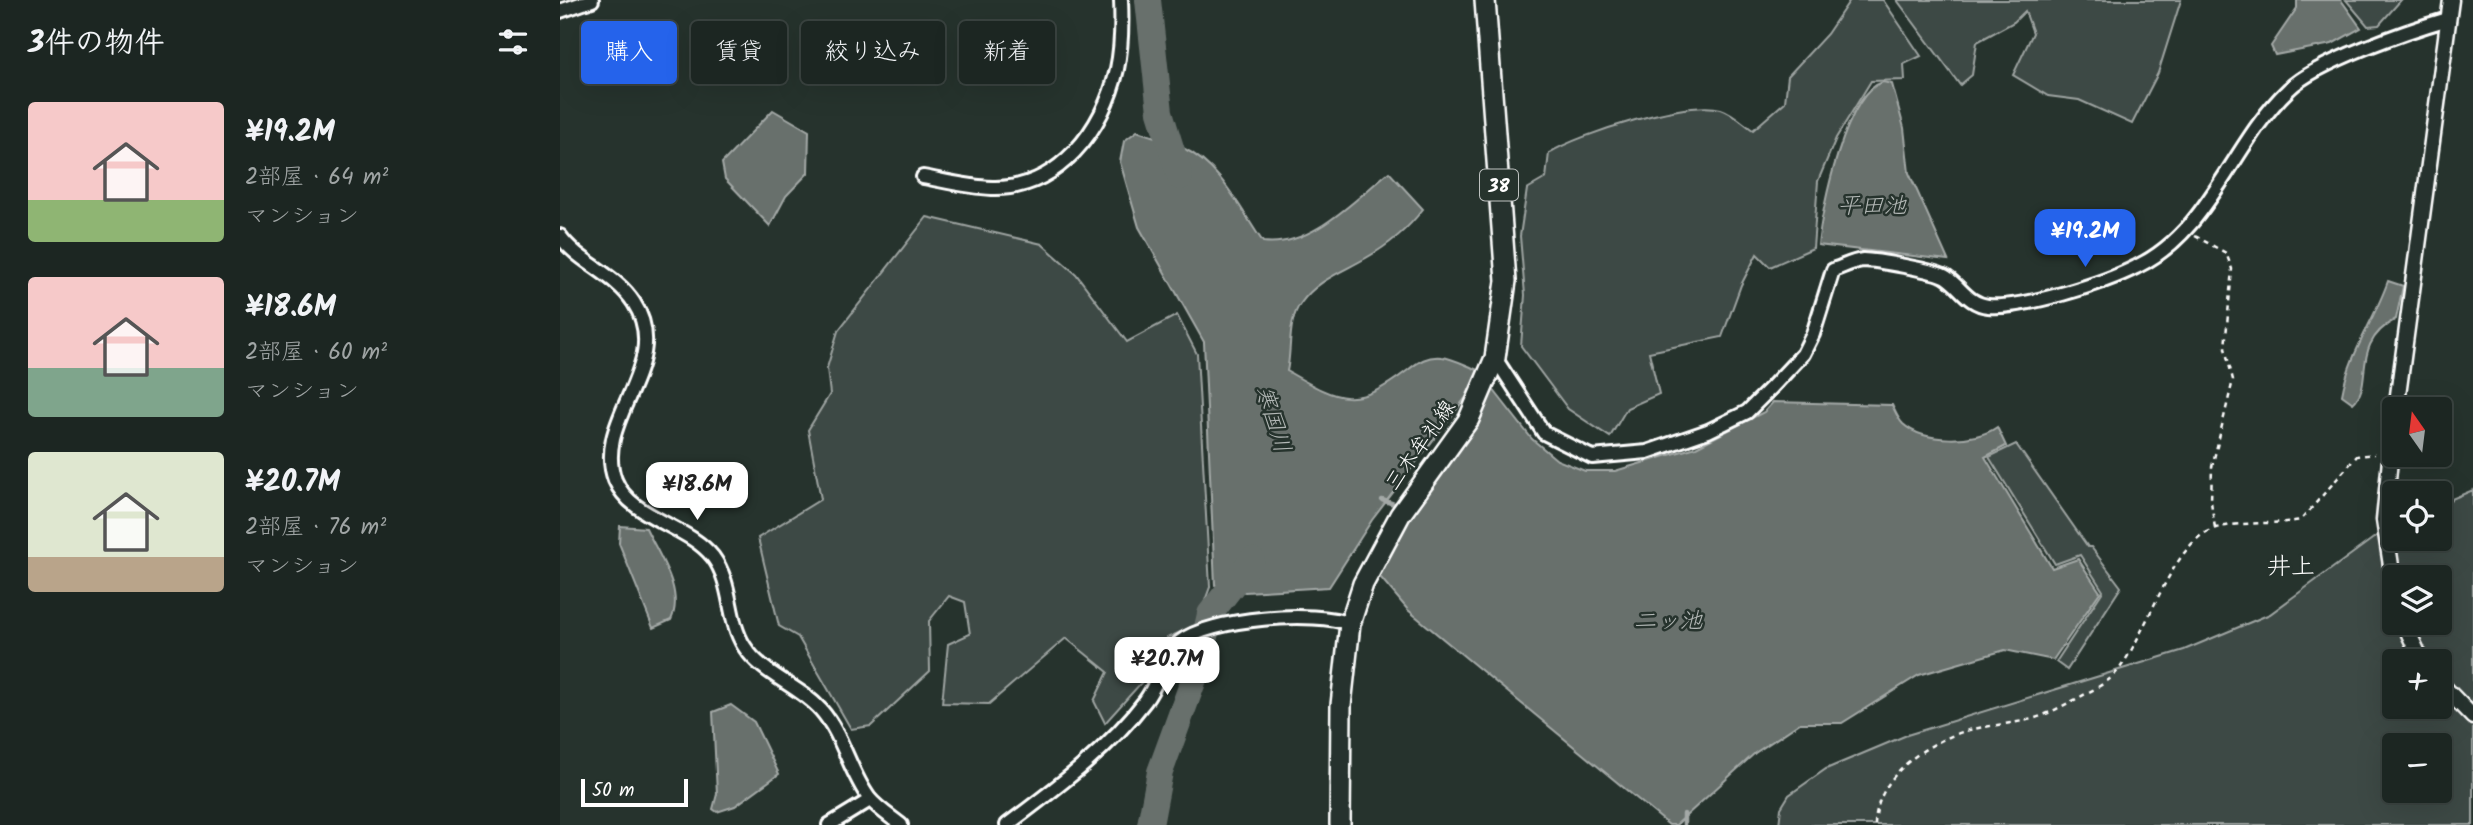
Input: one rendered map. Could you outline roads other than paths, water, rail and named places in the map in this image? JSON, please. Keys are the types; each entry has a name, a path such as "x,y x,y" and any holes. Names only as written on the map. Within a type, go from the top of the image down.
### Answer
{"main road":[{"name":"三木牟礼線","path":"1340,825 1341,705 1353,615 1363,584 1383,543 1469,419 1493,364 1506,281 1485,0"}],"street":[{"path":"560,11 592,0"},
{"path":"923,177 992,188 1026,183 1057,169 1083,145 1117,71 1122,32 1121,0"},
{"path":"2398,397 2451,0"},
{"path":"1493,364 1544,433 1592,457 1647,452 1707,432 1747,412 1803,354 1813,334 1833,270 1863,260 1944,275 1969,300 1987,306 2013,304 2092,285 2134,269 2153,258 2186,231 2269,112 2290,87 2306,76 2404,32 2448,19"},
{"path":"560,236 615,281 635,304 643,326 645,347 640,373 611,451 610,462 620,491 635,505 699,542 714,558 724,576 743,645 755,660 820,709 870,800 901,825"},
{"path":"2390,467 2384,520 2391,565"},
{"path":"1007,825 1063,783 1122,728 1146,700 1171,652 1194,634 1244,622 1289,617 1353,615"},
{"path":"2452,695 2473,717"},
{"path":"829,825 870,800"}],"water":[{"path":"2297,0 2341,0 2361,28 2332,44 2275,55 2271,46 2297,8"},
{"name":"平田池","path":"1883,82 1892,84 1904,128 1909,173 1948,260 1818,245 1830,181 1847,129 1857,107 1869,91"},
{"path":"773,110 809,131 808,173 786,196 770,226 725,179 722,163"},
{"path":"1137,131 1183,148 1208,166 1229,189 1263,242 1281,242 1315,230 1389,172 1423,209 1411,224 1390,242 1315,288 1301,303 1294,318 1287,371 1335,395 1361,396 1375,391 1419,362 1432,357 1451,359 1478,370 1466,397 1372,520 1329,587 1245,592 1215,585 1204,342 1139,227 1120,162 1124,141"},
{"path":"2388,281 2403,286 2396,319 2373,340 2359,395 2353,403 2342,395 2345,380"},
{"name":"二ッ池","path":"1489,384 1532,439 1557,460 1585,471 1615,471 1696,447 1764,412 1773,402 1892,405 1903,424 1923,435 1936,438 1976,436 1997,427 2006,446 1985,457 2052,568 2078,559 2100,592 2053,660 2005,650 1919,675 1842,723 1800,723 1755,753 1676,825 1669,825 1408,610 1375,571"},
{"path":"620,526 646,528 672,585 675,597 671,620 653,628 619,543"},
{"path":"731,705 754,722 779,774 735,806 717,812 713,809 717,794 713,712"}],"waterway":[{"name":"寒国川","path":"1148,0 1160,112 1180,177"},
{"path":"1382,500 1400,506"},
{"name":"寒国川","path":"1150,825 1160,772 1198,668 1210,614 1252,560"},
{"path":"1684,814 1684,825"}],"district":[{"name":"井上","path":"2291,566"}]}
